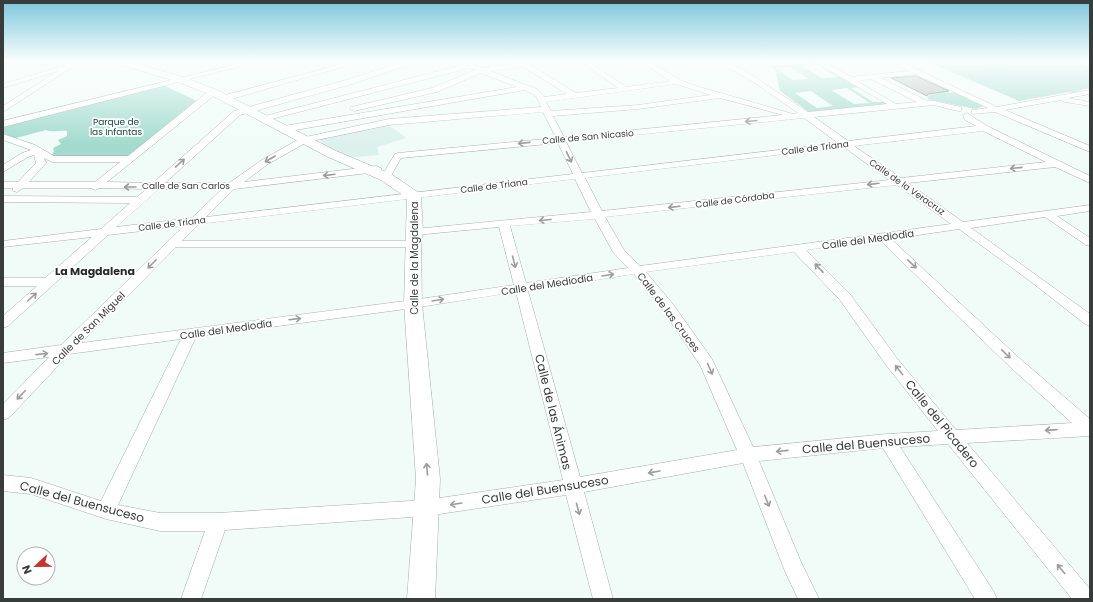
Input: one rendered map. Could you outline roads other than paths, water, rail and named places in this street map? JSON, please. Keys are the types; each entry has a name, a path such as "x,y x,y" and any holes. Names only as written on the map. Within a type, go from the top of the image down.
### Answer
{"street":[{"path":"3,110 36,89"},
{"path":"3,124 145,89"},
{"name":"Calle de la Magdalena","path":"205,89 304,140 386,177 414,196 412,304 428,479 421,599"},
{"path":"225,98 270,89"},
{"path":"3,323 106,232 233,116 290,89"},
{"path":"314,89 336,107 358,128"},
{"path":"336,107 383,89"},
{"path":"407,89 417,94"},
{"path":"264,119 417,94 436,89"},
{"path":"284,129 520,89"},
{"name":"Calle de las Cruces","path":"529,89 534,91 546,108 598,215 619,252 638,270 667,306 707,363 748,455 794,569 809,599"},
{"path":"563,89 576,96"},
{"path":"546,108 576,96 631,89"},
{"path":"699,89 790,115"},
{"name":"Calle de la Veracruz","path":"777,89 805,115 1030,274 1090,321"},
{"path":"867,89 895,106"},
{"path":"897,89 925,103"},
{"path":"953,89 1090,149"},
{"path":"95,186 213,92"},
{"path":"805,115 925,103 940,104 958,109 958,112 971,114 1054,98 1089,93"},
{"path":"1072,95 1090,103"},
{"path":"546,108 638,107 720,96"},
{"path":"1054,98 1090,103"},
{"name":"Calle de San Miguel","path":"3,414 64,351 231,186 265,162 304,140 389,122 546,108"},
{"path":"971,114 968,118 984,128 1054,164 1090,180"},
{"name":"Calle de San Nicasio","path":"392,165 398,156 790,115 805,115"},
{"name":"Calle de Triana","path":"3,244 984,128"},
{"path":"3,137 32,147 52,159 128,159"},
{"path":"3,169 25,155 38,151"},
{"path":"4,200 21,186 41,163 38,151"},
{"name":"Calle de Córdoba","path":"172,244 414,238 504,224 598,215 1054,164"},
{"path":"386,177 392,165"},
{"name":"Calle de San Carlos","path":"3,185 154,187 231,186 382,169 392,165"},
{"path":"4,200 140,200"},
{"name":"Calle del Mediodía","path":"3,358 412,304 638,270 1090,208"},
{"path":"1047,214 1090,243"},
{"name":"Calle de las Ánimas","path":"504,224 603,599"},
{"path":"883,237 1013,361 1089,428"},
{"name":"Calle del Picadero","path":"798,249 845,297 891,361 1086,599"},
{"path":"3,282 48,282"},
{"path":"106,511 191,333"},
{"name":"Calle del Buensuceso","path":"3,483 31,486 106,511 160,522 218,522 426,508 572,486 748,455 887,441 1089,428"},
{"path":"887,441 987,599"},
{"path":"191,599 218,522"}],"district":[{"name":"La Magdalena","path":"95,271"}],"park label":[{"name":"Parque de las Infantas","path":"116,128"}]}
